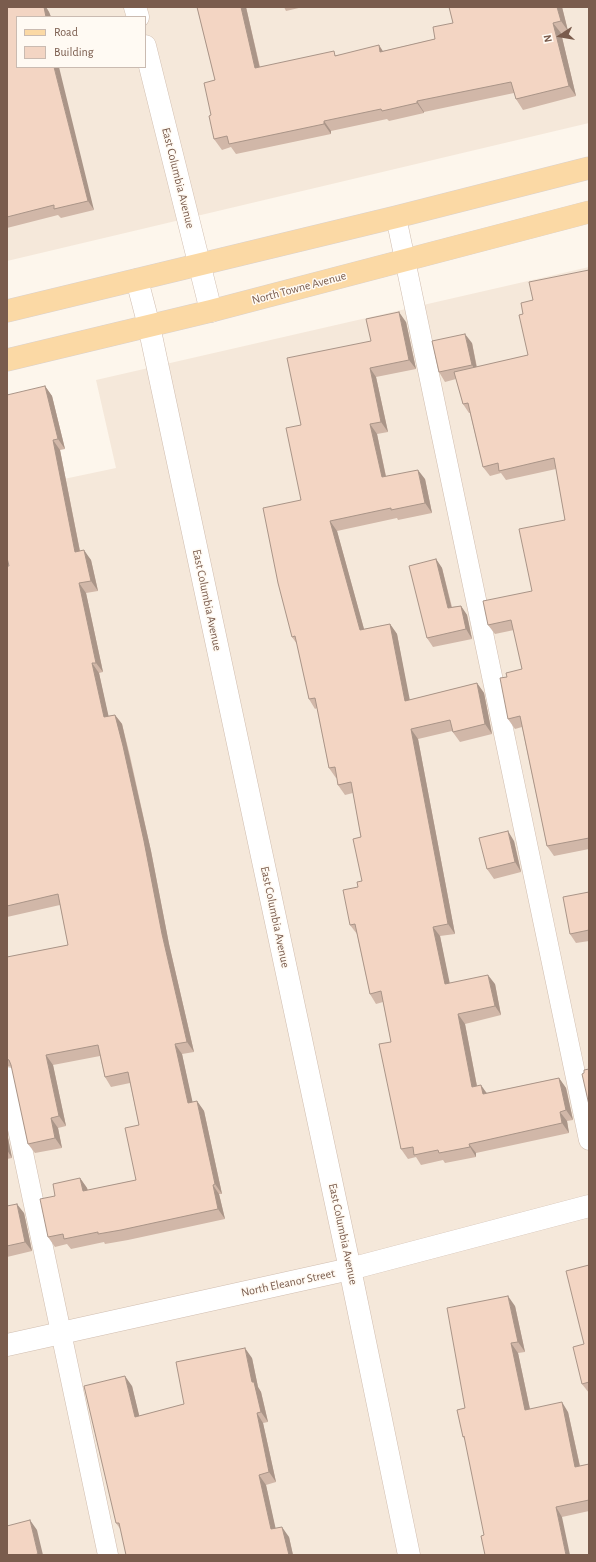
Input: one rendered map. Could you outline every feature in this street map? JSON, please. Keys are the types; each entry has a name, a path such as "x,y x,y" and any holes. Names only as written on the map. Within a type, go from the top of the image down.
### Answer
{"main road":[{"path":"7,311 396,217 589,168"},
{"name":"North Towne Avenue","path":"7,360 211,311 589,212"}],"street":[{"name":"East Columbia Avenue","path":"146,50 211,311"},
{"name":"East Columbia Avenue","path":"137,280 149,326 350,1269 409,1555"},
{"name":"North Eleanor Street","path":"7,1345 350,1269 589,1206"}],"lane":[{"path":"396,217 589,1140"},
{"path":"7,1076 108,1555"}],"shaded area":[{"path":"7,7 589,7 589,123 7,261"},
{"path":"589,267 589,1555 7,1555 7,491 116,468 96,380"}],"building":[{"path":"7,7 44,7 46,16 16,16 16,68 54,68 88,201 54,209 54,205 7,217"},
{"path":"197,7 241,7 255,68 334,51 335,56 379,45 380,52 435,39 433,27 453,23 449,7 557,7 561,21 553,23 569,86 516,99 511,82 417,101 417,103 382,111 381,109 324,121 324,124 229,144 227,136 214,139 209,116 211,115 204,83 215,80"},
{"path":"589,270 589,838 547,846 520,716 508,719 500,678 507,677 506,673 522,669 511,620 488,625 483,601 532,591 519,529 565,520 554,458 499,471 498,463 483,467 468,403 463,404 454,372 528,355 519,315 523,314 521,303 533,300 529,282"},
{"path":"399,312 409,360 370,368 381,422 370,424 382,477 418,470 425,503 391,510 391,508 330,521 360,630 390,624 405,701 477,683 485,724 453,732 450,720 411,729 448,924 433,927 445,984 488,975 495,1006 458,1014 472,1087 481,1085 483,1094 559,1078 566,1110 560,1112 562,1123 469,1144 470,1147 439,1153 438,1150 414,1155 413,1147 401,1149 379,1044 391,1042 381,991 370,994 355,924 350,925 343,890 358,887 357,882 362,881 353,839 361,837 351,782 338,785 335,767 329,768 315,698 309,699 295,636 292,637 278,583 263,508 301,500 286,428 301,425 287,358 371,341 366,319"},
{"path":"465,334 472,365 439,372 432,341"},
{"path":"45,386 58,439 53,440 75,552 84,550 91,581 79,583 96,663 92,663 104,717 115,715 123,746 144,841 162,934 187,1042 175,1044 188,1103 197,1101 215,1184 213,1185 218,1209 121,1230 98,1234 98,1232 64,1239 63,1234 48,1237 40,1199 55,1196 53,1184 80,1178 83,1191 136,1180 125,1128 139,1125 128,1072 105,1077 98,1045 46,1055 59,1116 51,1118 55,1138 28,1144 11,1065 7,1059 7,957 68,945 58,894 7,906 7,566 9,566 7,558 7,395"},
{"path":"436,559 448,608 461,606 466,629 427,638 409,566"},
{"path":"508,831 515,862 487,869 479,838"},
{"path":"589,892 589,930 570,934 563,897"},
{"path":"589,1069 589,1105 582,1074 584,1073 584,1070"},
{"path":"17,1204 25,1242 7,1246 7,1206"},
{"path":"589,1265 589,1382 582,1384 573,1347 584,1344 566,1271"},
{"path":"508,1296 518,1342 511,1343 525,1410 562,1402 575,1467 589,1464 589,1500 556,1507 566,1555 485,1555 481,1536 484,1535 464,1436 463,1437 457,1410 465,1408 447,1308"},
{"path":"245,1348 252,1382 254,1382 261,1412 257,1413 269,1472 259,1475 271,1529 282,1527 289,1555 126,1555 119,1523 116,1523 84,1386 125,1376 135,1417 184,1404 176,1362"},
{"path":"30,1520 38,1554 7,1555 7,1526"}]}
